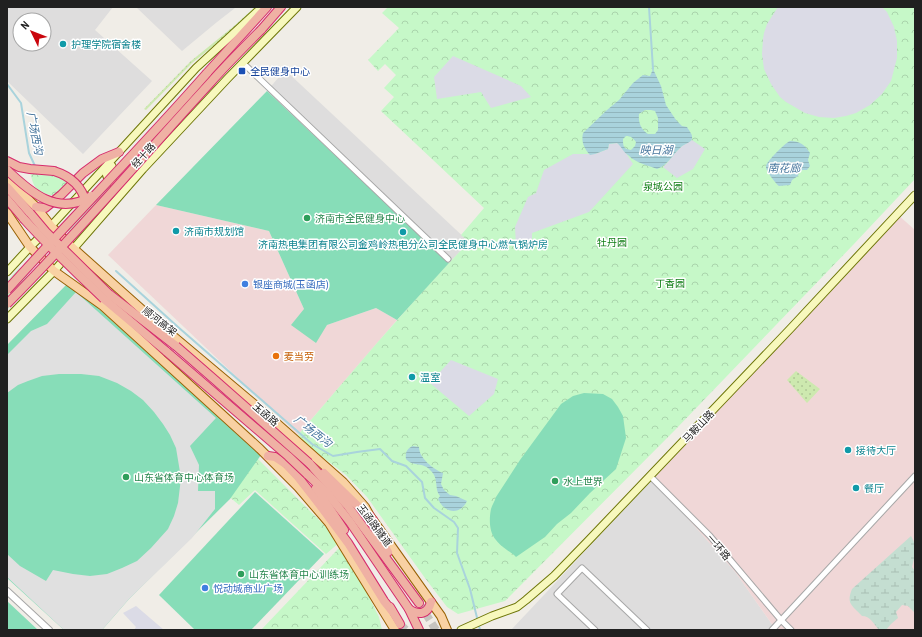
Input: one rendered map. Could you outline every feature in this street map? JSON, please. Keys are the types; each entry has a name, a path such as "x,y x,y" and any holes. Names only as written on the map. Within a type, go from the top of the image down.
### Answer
{"highway":[{"name":"经十路","path":"7,290 164,122 267,7"},
{"name":"经十路","path":"7,304 282,7"},
{"path":"36,207 45,208 62,195 83,173 102,159 119,152"},
{"path":"7,161 24,168 59,173 70,178 79,187 84,196 87,209 82,223 70,237"},
{"path":"7,170 28,189 45,199 65,204 85,199 103,186"},
{"name":"顺河高架","path":"7,187 46,232 109,294 176,346 309,463"},
{"name":"顺河高架","path":"7,199 39,236 104,299 307,474"},
{"path":"7,285 18,285 27,282 34,276"},
{"path":"268,456 275,457 298,477 348,543 384,601 392,610"},
{"path":"309,463 319,467 371,518 376,532 409,587"},
{"name":"玉函路隧道","path":"309,463 347,505 420,603"},
{"path":"307,474 328,494 350,522 409,609 419,630"},
{"path":"307,474 349,537 392,610 398,627"},
{"path":"409,609 414,613 426,611 430,607 431,602"}],"main road":[{"name":"经十路","path":"7,272 196,68 263,7"},
{"name":"经十路","path":"7,319 74,249 143,169 242,63 297,7"},
{"path":"143,169 122,186 111,183 106,177 106,172 150,124 151,117"},
{"name":"玉函路","path":"7,178 74,249 148,315 250,400 343,482 365,507 371,518 441,616 447,630"},
{"name":"马鞍山路","path":"464,629 492,616 517,607 554,576 791,328 915,195"},
{"path":"7,213 30,246 54,271 103,306 268,456 298,487 329,523 398,627"},
{"path":"231,423 250,400"}],"street":[{"path":"242,63 448,259"},
{"name":"一环路","path":"650,476 710,536 791,630"},
{"path":"772,630 782,621 915,476"},
{"path":"595,630 558,594 582,568 647,630"},
{"path":"7,591 50,630"}],"shaded area":[{"path":"7,7 113,7 95,30 152,81 83,154 7,81"},
{"path":"136,7 234,7 235,8 182,51"},
{"path":"778,7 882,7 887,12 894,27 897,41 897,58 891,81 882,94 870,105 856,113 834,118 819,117 805,113 780,97 771,84 764,69 762,54 764,33 767,24"},
{"path":"453,56 521,86 531,97 491,108 481,92 437,99 434,77"},
{"path":"285,70 469,242 449,263 267,91"},
{"path":"692,140 705,149 693,169 677,178 663,167 682,146"},
{"path":"617,143 622,147 633,164 589,212 532,233 532,240 516,246 515,227 528,197 536,193 544,170 573,154 595,154 608,149 609,144"},
{"path":"156,205 269,231 304,309 315,343 327,325 376,308 397,320 298,435 108,255"},
{"path":"897,214 915,230 915,630 776,630 736,573 653,479"},
{"name":"山东省体育中心体育场","path":"76,292 216,418 190,446 199,465 198,491 215,491 215,509 192,538 129,599 102,630 64,630 7,577 7,554 20,566 46,581 53,570 90,576 107,574 122,568 137,561 168,529 178,503 181,478 176,448 170,435 154,412 143,400 131,391 117,383 99,376 59,374 42,376 28,381 18,385 7,393 7,355 31,331 47,324"},
{"path":"451,360 498,379 494,394 469,416 430,383"},
{"path":"653,479 736,573 776,630 511,630"},
{"path":"136,606 164,630 134,630 136,627 123,613"}],"green space":[{"path":"255,7 257,9 192,63 146,110 144,109 191,61"},
{"name":"泉城公园","path":"388,7 915,7 915,179 675,430 505,601 458,614 447,607 367,497 346,475 308,446 298,435 403,313 469,242 461,235 484,208 381,111 394,97 384,88 396,75 385,64 378,71 368,60 399,28 382,13"},
{"name":"济南市全民健身中心","path":"267,91 449,263 397,320 376,308 327,325 316,343 291,325 304,309 269,231 156,205"},
{"path":"30,171 54,174 67,179 70,185 58,197 46,194 35,187"},
{"path":"103,180 109,186 118,189 75,237 62,225"},
{"path":"19,268 34,282 7,310 7,281"},
{"name":"山东省体育中心体育场","path":"69,282 261,455 230,499 129,599 102,630 64,630 7,578 7,345"},
{"path":"796,371 820,389 807,403 787,380"},
{"name":"水上世界","path":"584,393 603,394 612,399 623,416 626,438 616,469 545,537 516,557 498,542 492,533 490,513 492,506 496,497 520,460 561,404 573,396"},
{"path":"255,456 338,539 340,542 326,554 255,490 239,505 226,494"},
{"name":"山东省体育中心训练场","path":"255,492 324,554 251,630 195,630 159,595"},
{"path":"911,536 915,544 915,555 912,567 915,571 915,613 908,606 902,605 896,612 898,618 886,630 879,630 872,621 865,616 862,616 853,607 850,601 850,594 852,589"},
{"path":"343,546 379,617 382,630 261,630 338,549"},
{"path":"7,601 38,630 7,630"}],"water":[{"name":"映日湖","path":"653,69 661,86 666,105 676,120 682,126 687,127 691,133 692,139 689,143 681,147 667,162 657,169 634,160 617,143 609,144 608,149 590,155 586,150 582,139 583,133 619,100 633,83 643,75 650,76","holes":["645,110 655,111 658,118 658,130 655,134 648,134 640,126 639,114","626,136 629,136 636,142 635,146 631,150 626,149 623,145 623,139"]},
{"name":"南花廊","path":"790,141 802,144 810,153 808,160 810,166 807,170 802,170 799,172 798,176 792,180 790,185 779,186 769,174 766,166 776,152"},
{"path":"413,446 419,447 421,455 427,463 443,473 441,484 444,490 450,495 467,501 464,506 456,511 452,511 448,510 441,504 438,499 440,496 432,472 425,466 409,462 406,459 407,451"}],"waterway":[{"path":"649,7 653,69"},
{"name":"广场西沟","path":"7,84 21,103 29,153 35,166"},
{"name":"广场西沟","path":"116,271 312,444 333,456 380,449 392,461 406,466 422,482 425,498 434,508 454,522 458,528 457,553 470,589 480,630"}],"tunnel":[{"path":"419,603 436,630"},
{"path":"400,624 406,630"}],"place":[{"name":"护理学院宿舍楼","path":"63,44"},
{"name":"全民健身中心","path":"242,71"},
{"name":"济南市全民健身中心","path":"307,218"},
{"name":"济南市规划馆","path":"176,231"},
{"name":"济南热电集团有限公司金鸡岭热电分公司全民健身中心燃气锅炉房","path":"403,232"},
{"name":"银座商城(玉函店)","path":"245,284"},
{"name":"麦当劳","path":"276,356"},
{"name":"温室","path":"412,377"},
{"name":"接待大厅","path":"848,450"},
{"name":"山东省体育中心体育场","path":"126,477"},
{"name":"水上世界","path":"555,481"},
{"name":"餐厅","path":"856,488"},
{"name":"山东省体育中心训练场","path":"241,574"},
{"name":"悦动城商业广场","path":"205,588"}],"park label":[{"name":"牡丹园","path":"612,242"},
{"name":"丁香园","path":"670,283"}]}
